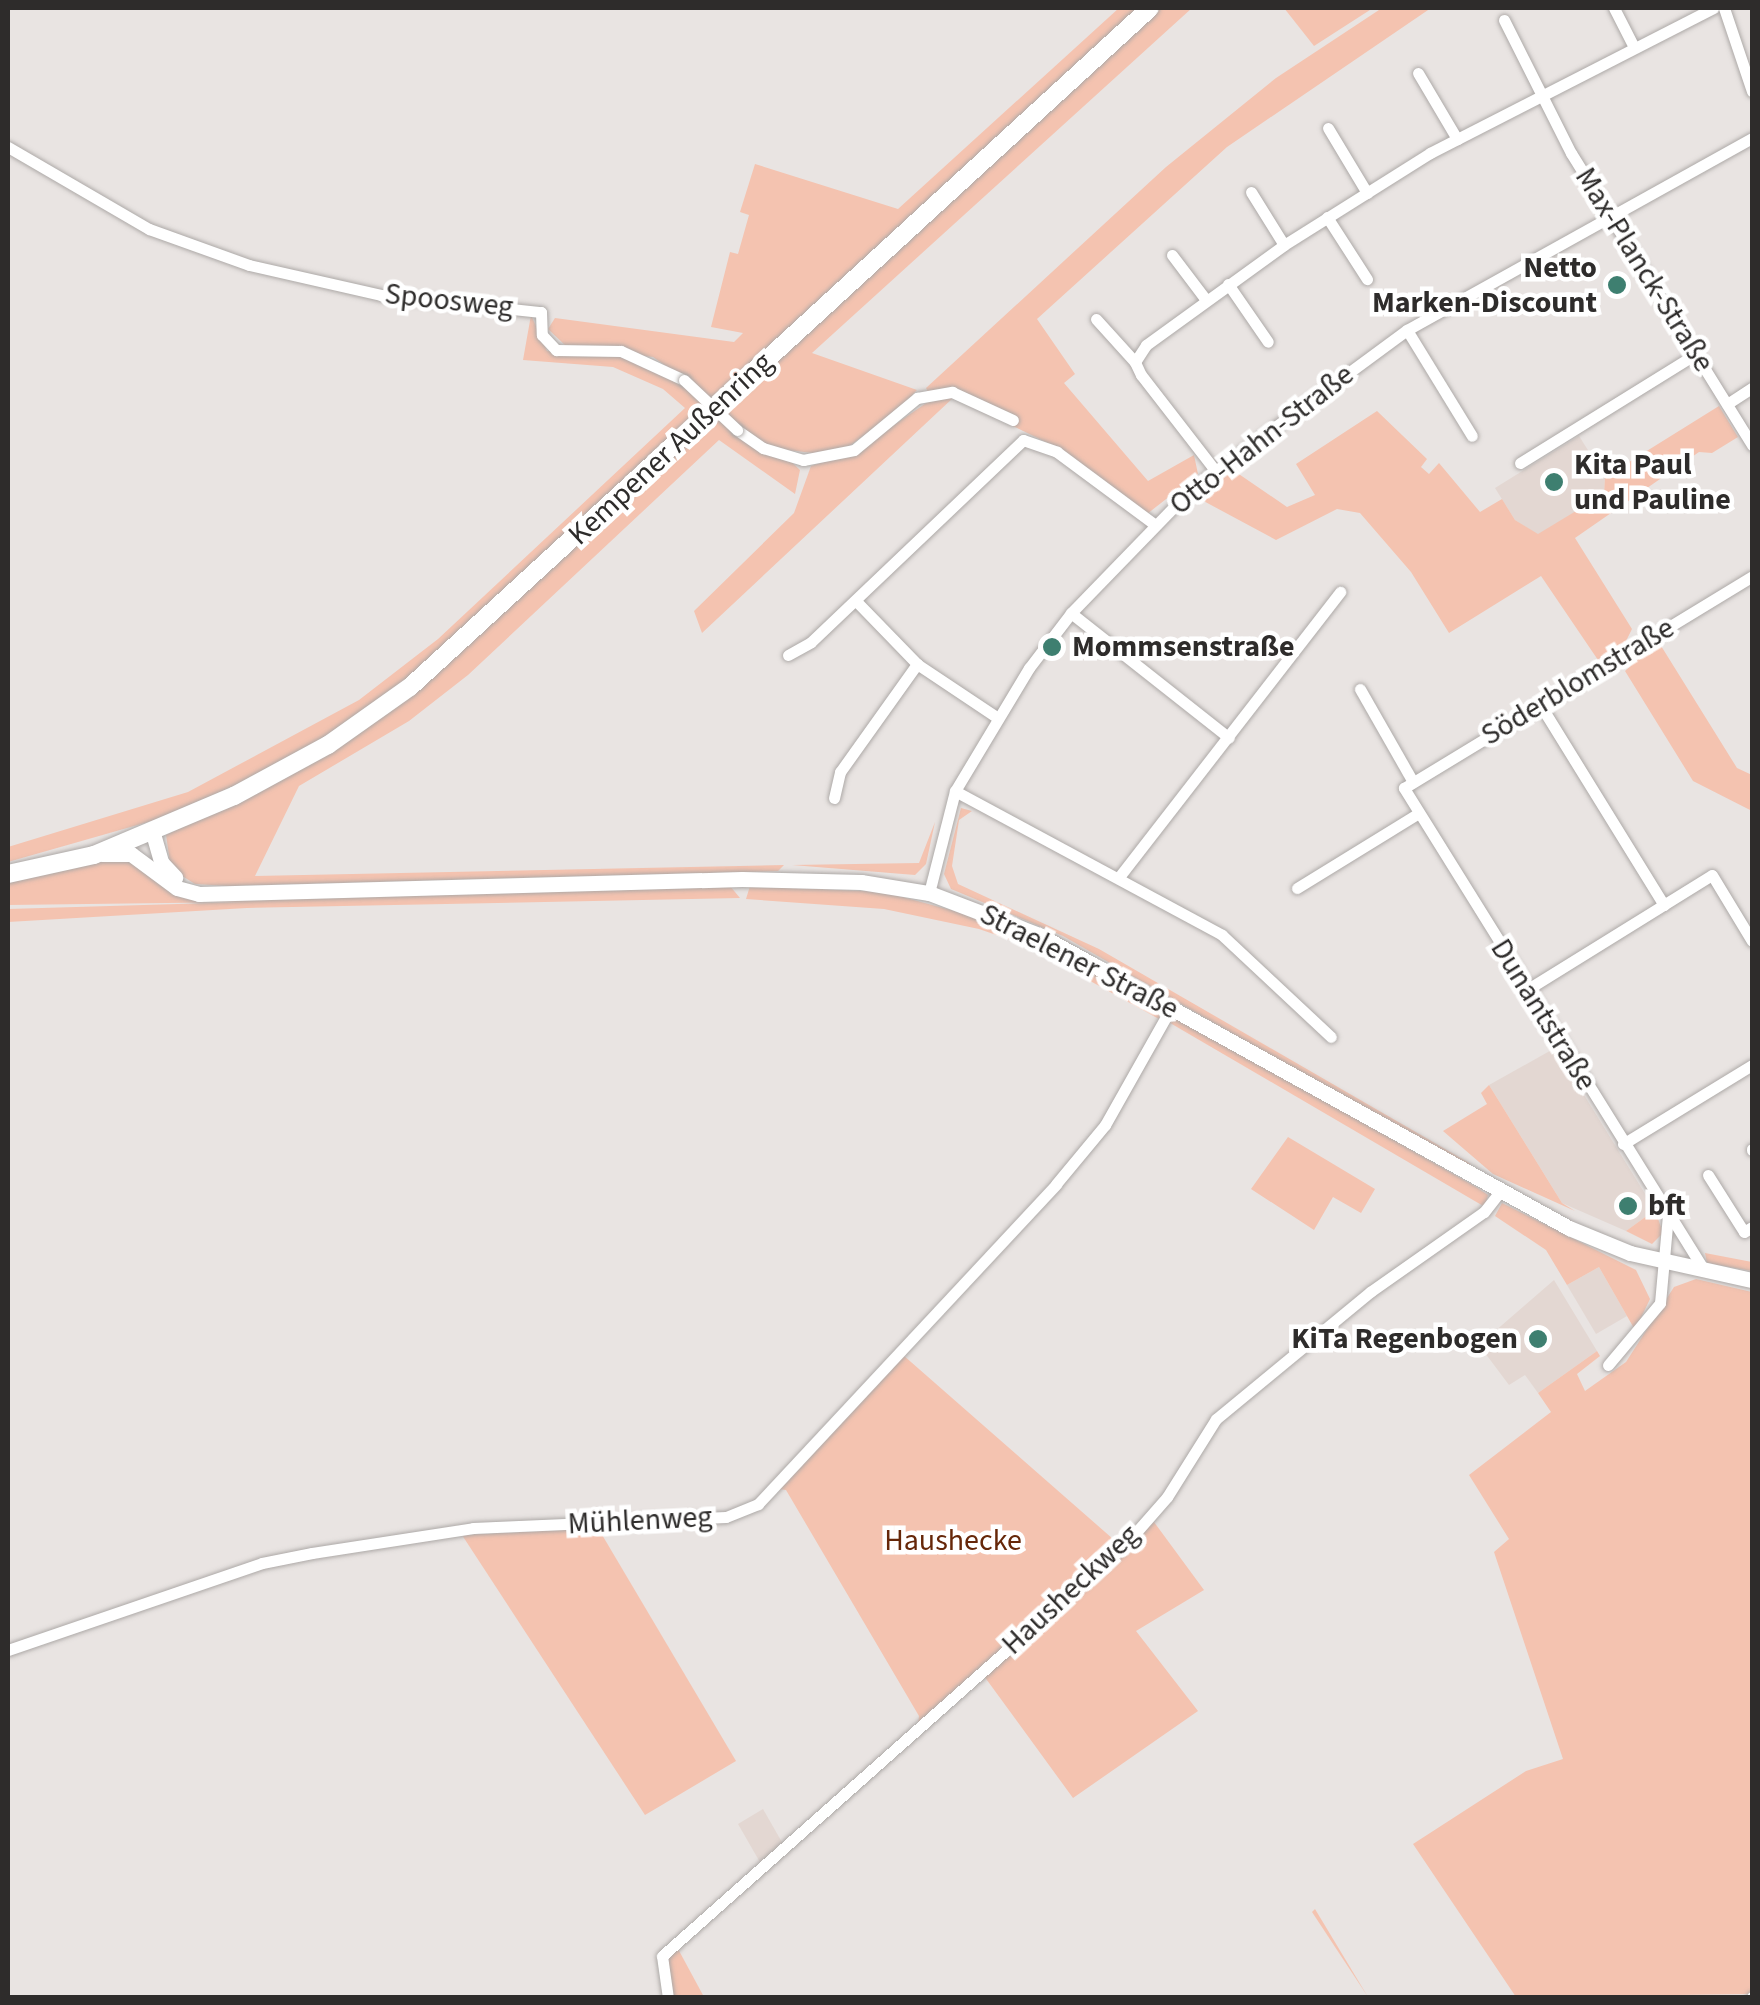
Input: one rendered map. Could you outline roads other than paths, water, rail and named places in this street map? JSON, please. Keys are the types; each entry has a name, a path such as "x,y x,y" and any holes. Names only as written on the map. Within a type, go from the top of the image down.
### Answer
{"main road":[{"name":"Kempener Außenring","path":"145,832 274,776 410,687 1150,8"},
{"name":"Straelener Straße","path":"8,874 94,855 145,832"},
{"path":"8,865 145,832"}],"street":[{"path":"1614,8 1634,47"},
{"path":"1135,362 1146,345 1327,217 1541,92 1713,8"},
{"path":"1724,8 1752,91"},
{"name":"Max-Planck-Straße","path":"1504,20 1609,214 1752,445"},
{"path":"1418,73 1456,139"},
{"path":"1328,128 1367,193"},
{"name":"Otto-Hahn-Straße","path":"928,893 956,791 998,718 1071,612 1154,524 1214,469 1407,330 1609,214 1752,138"},
{"name":"Spoosweg","path":"8,147 149,229 248,266 380,295 541,312 542,335 556,350 621,351 684,380 737,430 763,448 804,460 854,450 917,398 952,392 1013,420"},
{"path":"1252,192 1284,245"},
{"path":"1327,217 1367,279"},
{"path":"1172,254 1206,300"},
{"path":"1228,284 1268,342"},
{"path":"1096,319 1135,362 1214,469"},
{"path":"1407,330 1472,436"},
{"path":"1520,464 1696,354"},
{"path":"1727,404 1752,388"},
{"path":"788,655 856,601 1023,440 1057,452 1154,524"},
{"name":"Söderblomstraße","path":"1408,785 1752,576"},
{"path":"1118,877 1340,592"},
{"path":"856,601 916,664 998,718"},
{"path":"1071,612 1229,738"},
{"path":"834,798 840,772 916,664"},
{"name":"Dunantstraße","path":"1360,689 1418,813 1706,1272"},
{"path":"1541,706 1664,905"},
{"path":"956,791 1222,935 1331,1037"},
{"path":"1297,888 1418,813"},
{"path":"145,832 146,864"},
{"name":"Straelener Straße","path":"145,832 161,862 176,878 201,888 256,890"},
{"name":"Straelener Straße","path":"94,855 126,852 183,892 759,879 862,882 928,893 1002,916 1498,1192 1614,1248 1664,1263 1752,1280"},
{"path":"1528,989 1712,875 1752,940"},
{"name":"Mühlenweg","path":"8,1650 296,1556 473,1528 726,1517 758,1504 1080,1154 1126,1091 1170,1008"},
{"path":"1623,1144 1752,1066"},
{"path":"1708,1175 1744,1232 1752,1227"},
{"name":"Hausheckweg","path":"668,1998 662,1956 1124,1546 1167,1496 1216,1419 1370,1292 1484,1212 1498,1192"},
{"path":"1608,1365 1654,1317 1666,1280 1668,1216"}],"place":[{"name":"Netto Marken-Discount","path":"1617,285"},
{"name":"Kita Paul und Pauline","path":"1554,482"},
{"name":"Mommsenstraße","path":"1052,647"},
{"name":"bft","path":"1628,1206"},
{"name":"KiTa Regenbogen","path":"1538,1339"}],"park label":[{"name":"Haushecke","path":"953,1541"}]}
